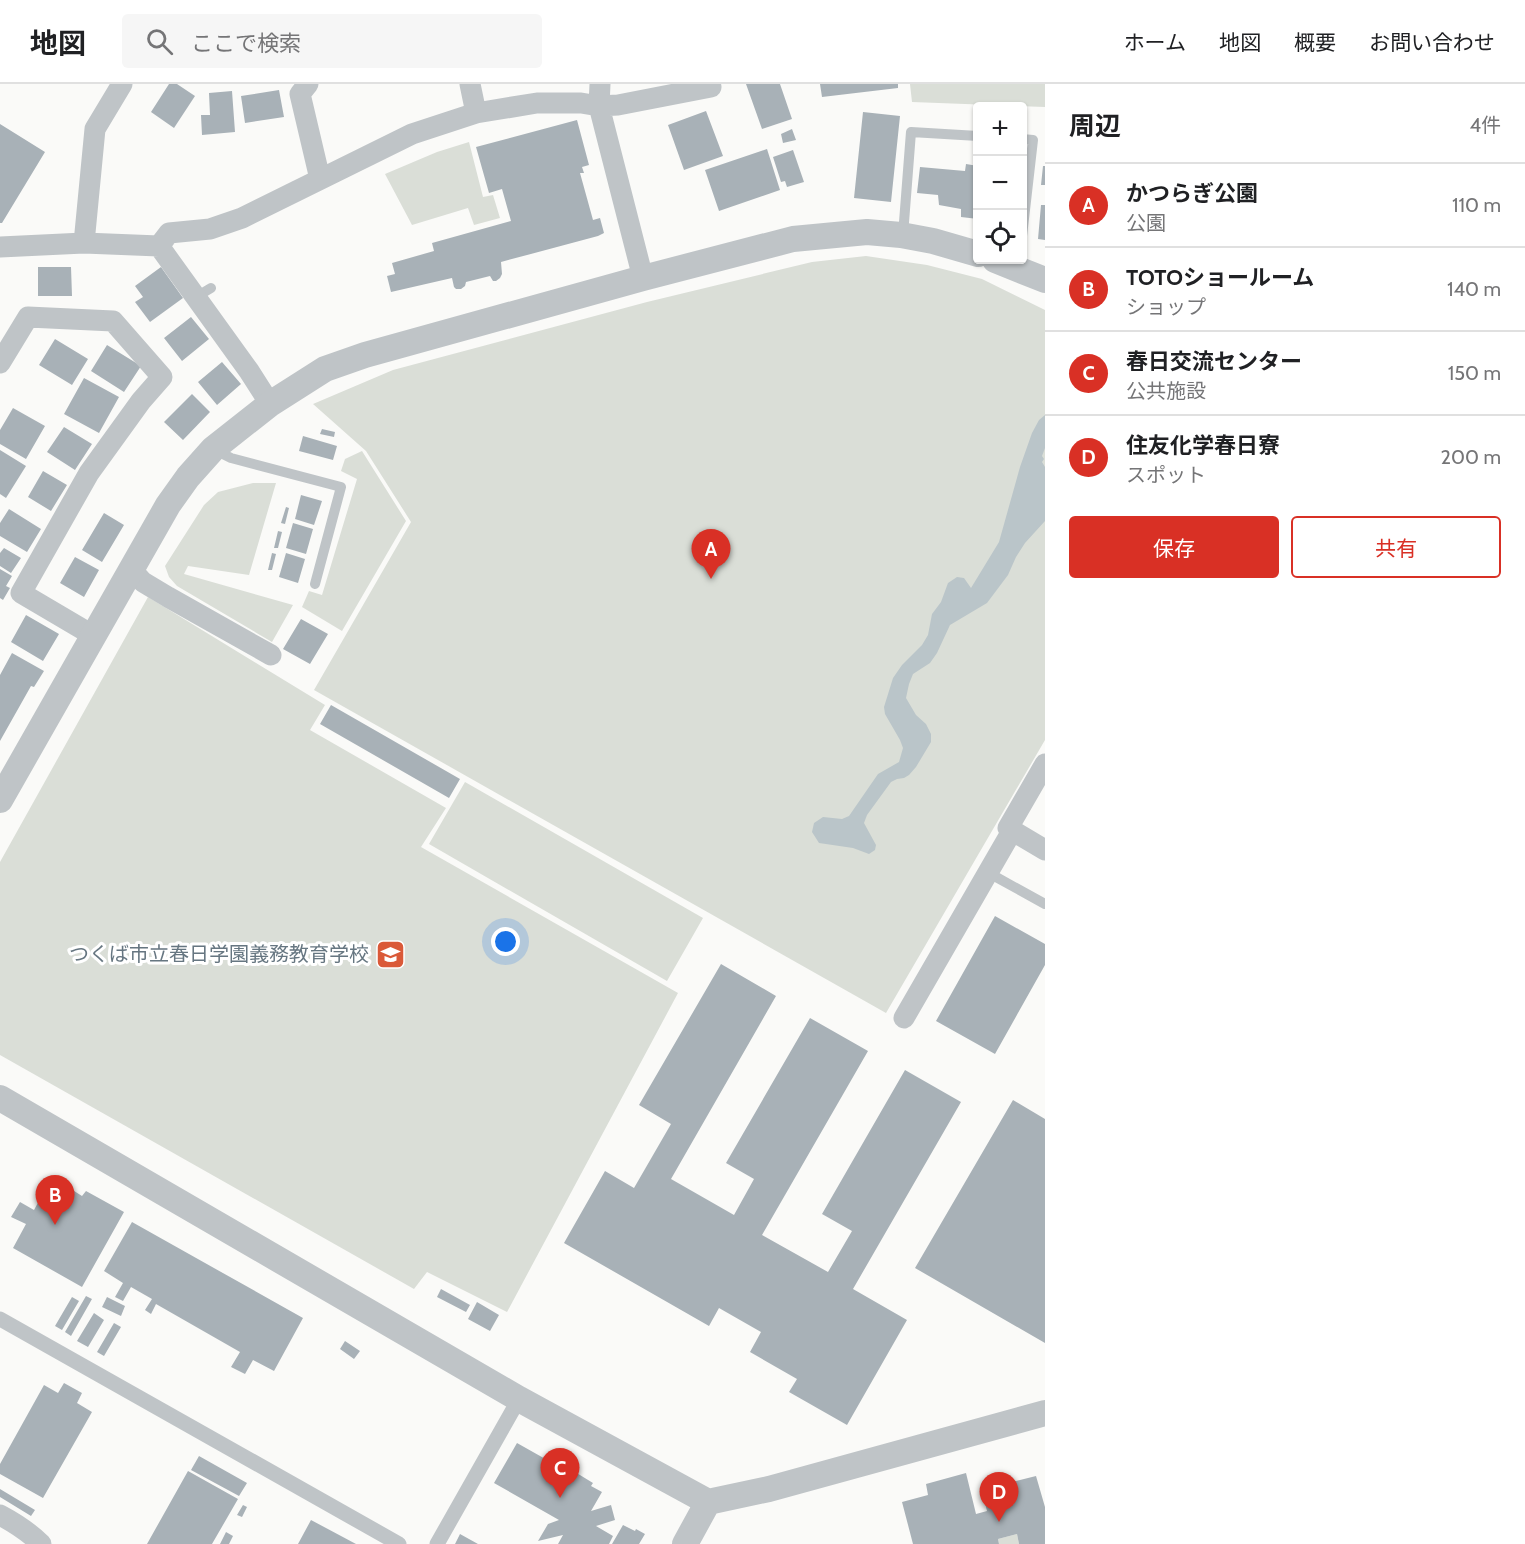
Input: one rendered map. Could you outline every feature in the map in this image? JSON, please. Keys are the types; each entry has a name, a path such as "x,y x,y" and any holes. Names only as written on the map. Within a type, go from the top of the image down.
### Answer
{"street":[{"path":"84,243 95,129 122,84"},
{"path":"308,84 300,94 320,179"},
{"path":"470,84 476,113"},
{"path":"600,84 599,106 644,278"},
{"path":"159,246 169,233 210,229 242,218 412,134 476,113 537,103 618,105 711,87"},
{"path":"0,800 168,505 188,477 213,449 270,404 325,369 644,278 793,239 867,232 903,235 973,253"},
{"path":"0,247 84,243 159,246 204,293 270,404"},
{"path":"1019,264 1045,280"},
{"path":"0,363 28,317 113,321 162,377 141,401 90,473 21,593 94,636"},
{"path":"131,569 143,582 271,655"},
{"path":"1045,764 1008,828 1045,850"},
{"path":"904,1018 1012,831"},
{"path":"0,1098 519,1399 708,1502 769,1489 1045,1413"},
{"path":"0,1319 399,1544"},
{"path":"437,1544 519,1399"},
{"path":"685,1544 708,1502"},
{"path":"0,1515 41,1544"}],"lane":[{"path":"903,235 911,132 973,136"},
{"path":"1026,210 1033,140 1027,139"},
{"path":"213,449 231,458 340,487 315,584"},
{"path":"987,872 1045,904"}],"shaded area":[{"path":"910,84 1045,84 1045,107 1027,106 1027,102 973,102 973,104 912,102"},
{"path":"469,142 483,197 493,195 500,218 474,225 468,208 412,225 385,174 437,152"},
{"path":"866,256 927,265 982,279 1045,310 1045,740 886,1013 314,690 411,522 366,451 313,404 393,370 647,302 812,262"},
{"path":"1045,415 1045,448 1042,462 1045,467 1045,521 1025,543 1008,575 987,603 950,625 930,663 913,674 906,698 916,715 926,724 931,734 931,742 909,775 891,782 867,815 864,823 876,845 875,850 869,854 853,848 819,843 812,832 814,823 823,817 842,819 849,816 878,774 899,762 903,748 885,714 884,707 893,678 928,635 932,614 941,602 948,583 957,577 964,578 971,588 999,542 1032,433 1039,420"},
{"path":"362,451 406,521 342,631 302,607 309,591 322,595 357,479 341,471 345,459"},
{"path":"253,483 276,483 249,575 188,566 184,574 293,605 272,642 177,586 169,577 165,566 204,505 218,492"},
{"path":"148,597 325,705 310,730 446,808 421,847 678,993 507,1312 427,1272 414,1289 0,1055 0,862"},
{"path":"465,782 703,918 667,981 429,844"},
{"path":"1017,1534 1019,1544 999,1544 998,1539"}],"building":[{"path":"169,84 177,84 195,96 174,128 151,112"},
{"path":"746,84 780,84 792,119 762,129"},
{"path":"820,84 898,84 898,88 822,97"},
{"path":"279,90 284,117 245,123 241,96"},
{"path":"232,91 235,132 202,135 201,115 210,115 209,93"},
{"path":"706,111 723,156 684,170 668,125"},
{"path":"863,112 900,116 891,202 854,198"},
{"path":"577,120 589,165 582,167 584,173 580,173 593,220 600,218 604,233 501,262 502,274 496,281 493,281 490,276 466,282 461,289 456,289 452,278 391,292 387,276 395,274 392,263 434,251 432,243 511,221 502,189 489,193 476,147"},
{"path":"0,124 45,152 2,223 0,223"},
{"path":"792,129 796,140 783,143 781,134"},
{"path":"767,149 780,190 719,211 705,170"},
{"path":"793,150 804,182 787,187 785,181 781,182 773,157"},
{"path":"966,164 973,165 973,218 961,217 961,209 939,205 938,195 917,193 920,167 965,171"},
{"path":"1043,166 1045,166 1045,185 1041,185"},
{"path":"1041,205 1045,205 1045,240 1038,239"},
{"path":"38,267 71,267 72,296 38,296"},
{"path":"161,267 183,298 150,322 135,302 143,297 135,286"},
{"path":"191,317 209,339 182,361 164,338"},
{"path":"55,339 88,359 72,385 39,365"},
{"path":"107,345 141,366 124,392 91,371"},
{"path":"222,362 241,384 217,405 198,382"},
{"path":"84,378 119,397 99,433 64,414"},
{"path":"192,394 210,412 183,440 164,422"},
{"path":"13,408 45,426 26,459 0,444 0,430"},
{"path":"64,427 92,444 75,470 47,452"},
{"path":"322,429 335,432 334,437 320,434"},
{"path":"303,436 337,446 333,460 299,451"},
{"path":"0,450 26,466 6,498 0,494"},
{"path":"43,471 67,485 51,511 28,497"},
{"path":"301,495 322,501 314,525 295,519"},
{"path":"286,507 289,508 285,524 281,523"},
{"path":"9,509 41,529 27,552 0,536 0,523"},
{"path":"104,513 124,525 102,562 82,550"},
{"path":"293,523 313,529 306,554 286,548"},
{"path":"278,531 282,532 278,548 274,548"},
{"path":"4,548 21,558 11,573 0,566 0,553"},
{"path":"272,553 276,554 272,570 268,570"},
{"path":"286,553 305,559 298,583 279,577"},
{"path":"75,557 99,570 84,597 60,583"},
{"path":"0,569 12,576 6,586 10,588 3,600 0,598"},
{"path":"26,615 59,634 43,661 11,642"},
{"path":"301,619 328,634 310,664 283,649"},
{"path":"12,653 44,671 34,687 31,686 0,741 0,675"},
{"path":"331,705 460,779 449,798 320,724"},
{"path":"995,916 1045,944 1045,965 995,1054 936,1021"},
{"path":"721,964 776,996 671,1179 734,1215 754,1179 726,1163 810,1018 868,1051 762,1235 828,1272 852,1231 822,1214 905,1070 961,1102 853,1289 907,1320 847,1425 789,1392 797,1379 750,1352 761,1332 719,1308 709,1326 564,1243 605,1171 634,1188 671,1124 639,1105"},
{"path":"1013,1100 1045,1119 1045,1343 915,1268"},
{"path":"52,1177 82,1196 86,1191 124,1212 82,1287 13,1248 26,1224 11,1217 20,1202 34,1210"},
{"path":"132,1222 303,1318 274,1371 253,1360 245,1374 231,1367 240,1352 156,1304 151,1314 145,1310 152,1299 131,1287 123,1301 115,1297 123,1283 104,1271"},
{"path":"441,1289 470,1305 466,1312 437,1297"},
{"path":"86,1296 92,1299 71,1336 65,1332"},
{"path":"72,1297 79,1301 62,1330 55,1326"},
{"path":"107,1297 125,1306 121,1316 102,1307"},
{"path":"477,1302 499,1315 490,1331 468,1319"},
{"path":"94,1313 104,1320 88,1347 77,1341"},
{"path":"114,1323 121,1327 104,1356 97,1352"},
{"path":"345,1341 360,1351 354,1359 340,1349"},
{"path":"64,1383 82,1393 77,1403 92,1412 43,1498 0,1474 0,1464 44,1385 58,1393"},
{"path":"517,1443 572,1474 575,1472 593,1483 591,1486 602,1492 591,1511 611,1505 615,1520 596,1526 613,1536 609,1544 558,1544 563,1535 538,1541 548,1524 559,1520 494,1483"},
{"path":"199,1456 247,1483 239,1496 191,1470"},
{"path":"188,1471 238,1499 212,1544 147,1544"},
{"path":"966,1473 976,1514 987,1511 984,1499 1001,1494 1005,1507 1014,1504 1008,1483 1036,1476 1045,1507 1045,1544 1019,1544 1017,1534 998,1539 999,1544 913,1544 902,1502 928,1495 926,1484"},
{"path":"0,1489 35,1510 31,1516 0,1497"},
{"path":"243,1505 247,1507 242,1517 237,1515"},
{"path":"311,1520 356,1544 298,1544"},
{"path":"623,1525 645,1534 639,1544 612,1544"},
{"path":"226,1532 233,1536 229,1544 220,1544"},
{"path":"460,1534 478,1544 455,1544"}],"place":[{"name":"かつらぎ公園","path":"711,579"},
{"name":"つくば市立春日学園義務教育学校","path":"390,954"},
{"name":"TOTOショールーム","path":"55,1225"},
{"name":"春日交流センター","path":"560,1498"},
{"name":"住友化学春日寮","path":"999,1522"}]}
